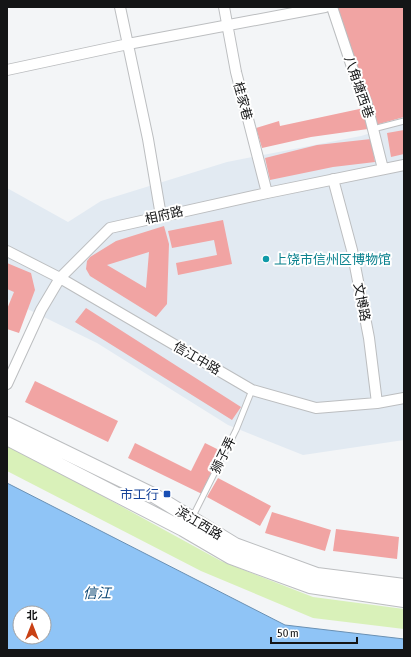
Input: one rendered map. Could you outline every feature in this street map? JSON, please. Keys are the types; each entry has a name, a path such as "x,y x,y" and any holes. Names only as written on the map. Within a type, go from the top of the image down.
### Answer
{"main road":[{"name":"滨江西路","path":"7,424 155,496 235,545 317,575 404,586"},
{"name":"滨江西路","path":"7,438 183,528 231,557 310,586 404,600"}],"street":[{"path":"120,7 148,139 161,216"},
{"name":"桂家巷","path":"224,7 236,72 267,193"},
{"path":"7,70 128,44 325,7"},
{"name":"八角塘西巷","path":"332,7 356,79 366,101 383,169"},
{"name":"相府路","path":"7,384 41,310 60,278 110,228 267,193 404,165"},
{"name":"文博路","path":"333,179 353,257 369,338 377,403"},
{"name":"信江中路","path":"7,251 60,278 252,390 316,408 377,403 404,398"}],"lane":[{"path":"373,129 404,121"},
{"name":"狮子弄","path":"192,519 236,430 252,390"}],"shaded area":[{"path":"404,123 404,440 303,455 228,425 97,343 7,299 7,188 68,222 101,201 227,162 361,136"}],"green space":[{"path":"7,446 86,487 221,561 313,597 404,609 404,629 313,618 201,571 7,471"}],"water":[{"name":"信江","path":"7,483 285,625 404,639 404,650 7,650"}],"building":[{"path":"332,7 404,7 404,117 372,126"},
{"path":"364,108 368,129 311,137 262,148 256,128 279,121 280,126"},
{"path":"404,130 404,154 391,157 387,133"},
{"path":"371,139 375,162 333,167 270,180 265,158 317,145"},
{"path":"223,220 232,264 178,275 176,263 217,255 214,240 172,248 168,231"},
{"path":"164,226 169,244 167,304 156,317 90,276 86,269 87,261 90,257 116,241","holes":["149,252 146,288 107,265"]},
{"path":"7,263 31,273 35,290 19,333 7,329 7,309 14,292 7,289"},
{"path":"86,308 241,407 232,420 75,322"},
{"path":"35,381 118,421 108,442 25,402"},
{"path":"135,443 191,471 205,443 223,452 202,494 128,458"},
{"path":"218,478 271,506 260,526 207,497"},
{"path":"272,512 331,530 325,551 265,533"},
{"path":"336,529 399,537 397,559 333,551"}],"place":[{"name":"上饶市信州区博物馆","path":"266,259"},
{"name":"市工行","path":"167,494"}]}
